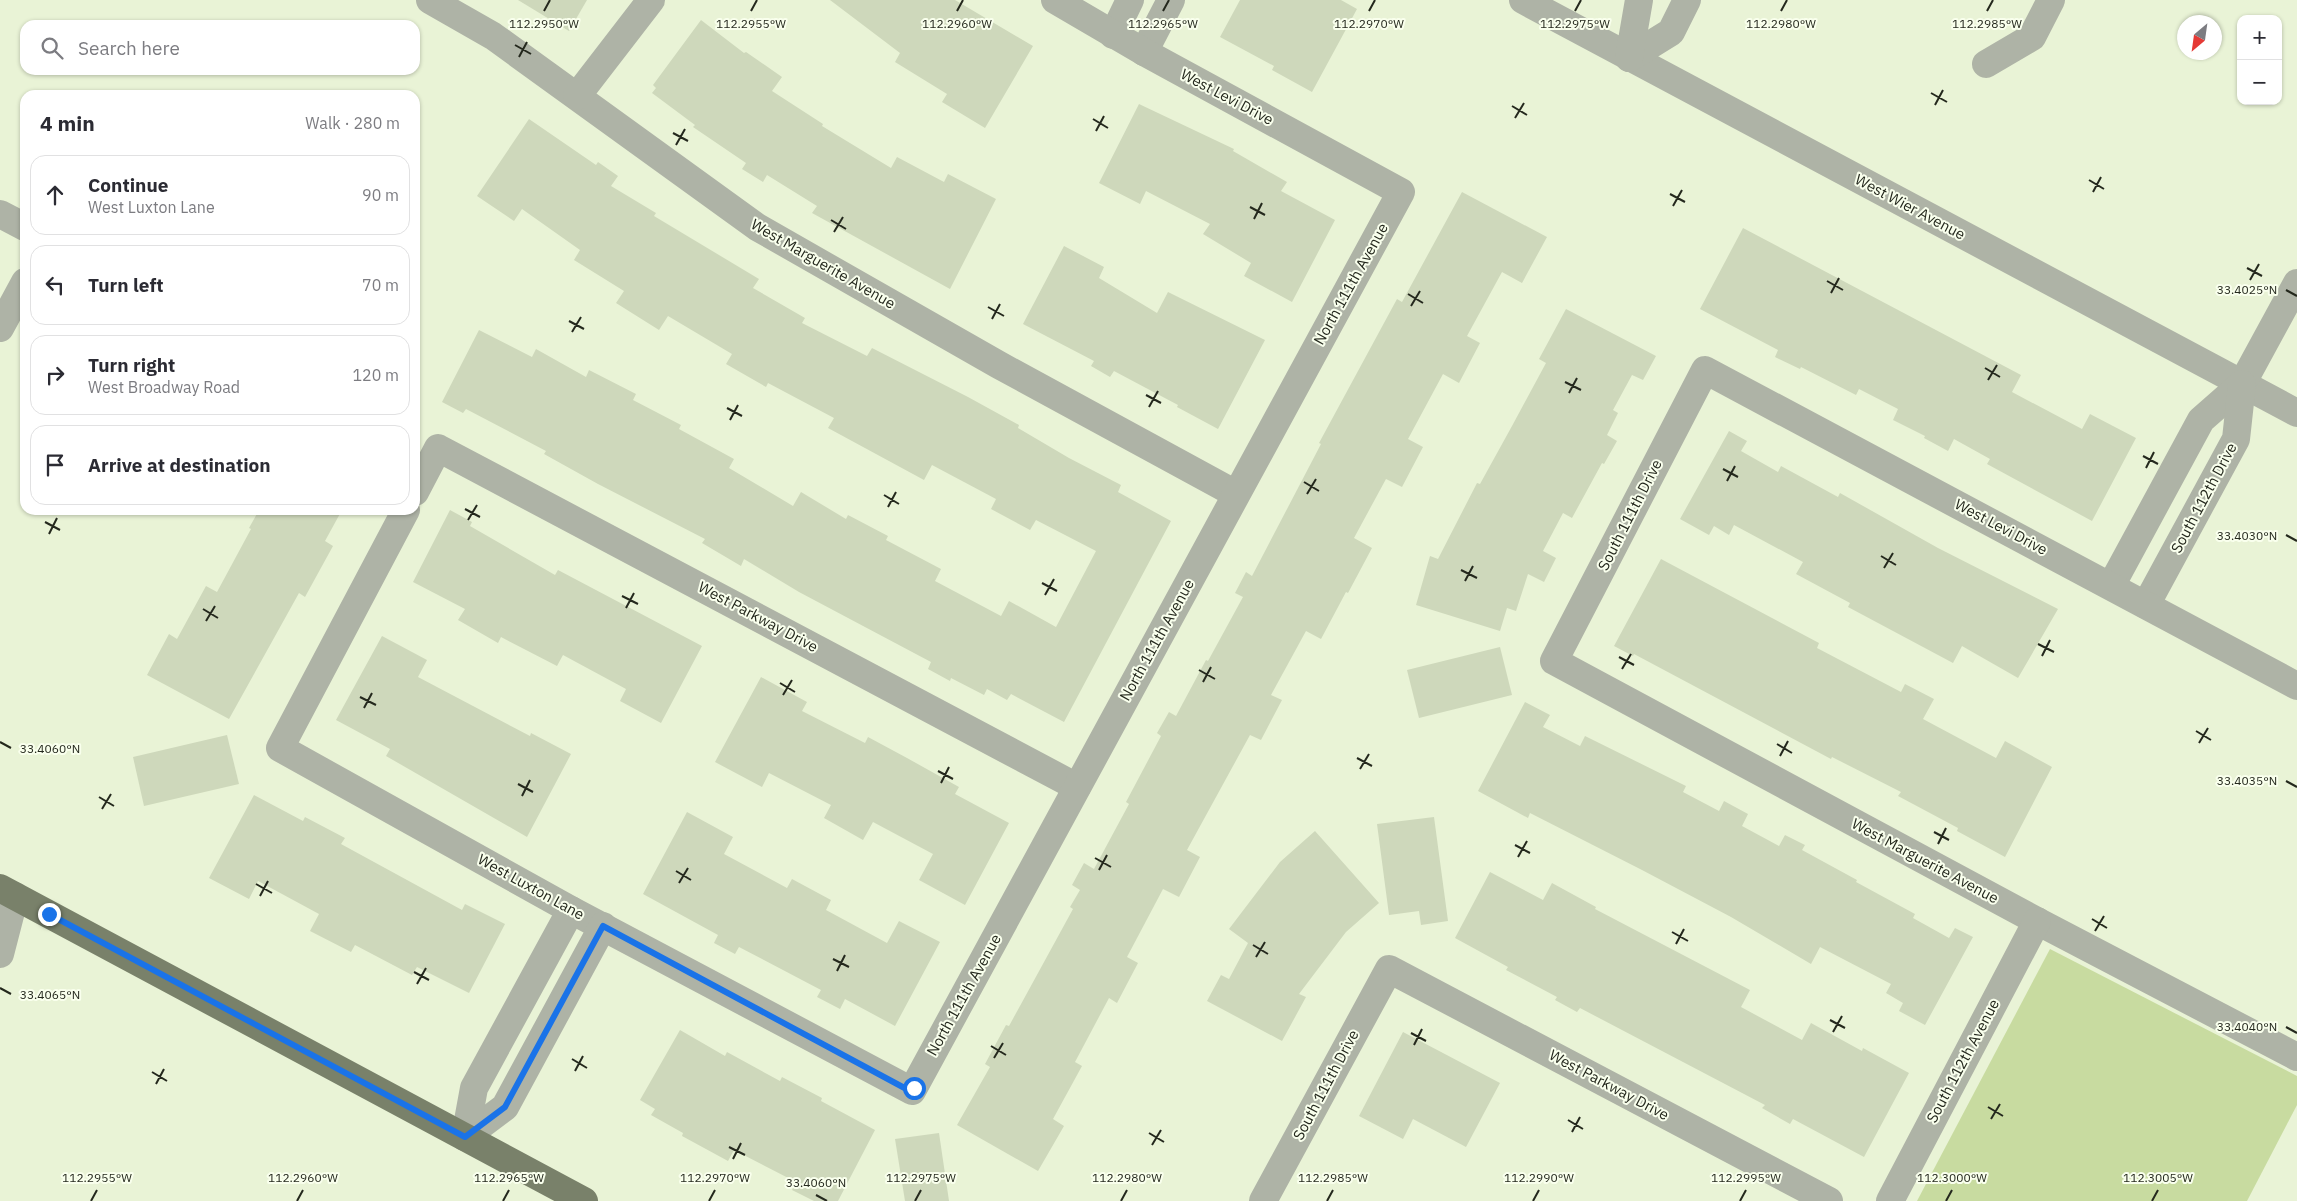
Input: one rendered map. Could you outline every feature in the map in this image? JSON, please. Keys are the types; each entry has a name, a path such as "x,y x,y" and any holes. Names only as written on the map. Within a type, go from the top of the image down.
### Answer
{"main road":[{"path":"5,899 465,1137 584,1201"}],"street":[{"name":"West Marguerite Avenue","path":"430,0 493,36 757,227 999,365 1236,494"},
{"path":"577,96 651,0"},
{"name":"West Levi Drive","path":"1055,0 1113,35 1401,192"},
{"path":"1113,35 1130,0"},
{"path":"1144,52 1171,0"},
{"name":"West Wier Avenue","path":"1523,0 2297,413"},
{"path":"1629,58 1639,0"},
{"path":"1629,58 1671,32 1687,0"},
{"path":"1986,64 2032,37 2051,0"},
{"name":"North 111th Avenue","path":"914,1088 1401,192"},
{"path":"0,214 20,224"},
{"name":"South 112th Drive","path":"2111,586 2201,420 2242,384 2297,283"},
{"path":"0,328 20,291"},
{"name":"West Levi Drive","path":"1705,370 2297,686"},
{"name":"South 111th Drive","path":"1554,661 1705,370"},
{"name":"South 112th Drive","path":"2146,605 2236,439 2242,384"},
{"name":"West Parkway Drive","path":"420,482 438,448 1077,787"},
{"name":"West Luxton Lane","path":"403,515 280,748 571,910 912,1092 914,1088"},
{"name":"West Marguerite Avenue","path":"1554,661 2036,921 2297,1057"},
{"path":"0,954 5,899"},
{"path":"465,1137 474,1088 571,910"},
{"name":"South 112th Avenue","path":"1890,1201 2036,921"},
{"path":"465,1137 505,1107 603,926"},
{"name":"South 111th Drive","path":"1264,1201 1389,969"},
{"name":"West Parkway Drive","path":"1389,969 1830,1201"}],"green space":[{"path":"2050,949 2297,1076 2297,1105 2247,1201 1917,1201"}],"building":[{"path":"518,0 587,0 569,31"},
{"path":"830,0 955,0 1033,46 985,128 942,102 947,94 895,62 900,53"},
{"path":"1240,0 1341,0 1357,9 1312,92 1272,70 1274,66 1220,37"},
{"path":"701,20 744,53 746,52 782,77 772,91 823,124 822,126 891,168 897,157 944,182 948,174 996,199 950,289 812,213 817,206 767,175 763,182 742,169 746,163 693,127 695,125 652,93 656,88 653,85"},
{"path":"1139,104 1234,149 1233,151 1287,182 1281,191 1335,220 1292,302 1244,276 1251,263 1203,234 1210,224 1146,191 1140,204 1099,183"},
{"path":"529,119 596,165 598,162 618,176 611,186 656,213 654,216 759,279 753,288 805,318 802,323 867,356 872,348 968,397 1019,425 1018,428 1069,458 1121,485 1118,492 1171,521 1064,722 1011,694 1007,700 987,689 984,695 951,678 950,681 928,669 931,662 799,592 744,559 741,566 702,543 705,539 598,484 544,454 546,451 466,409 463,413 442,402 479,330 532,357 536,349 586,377 589,370 636,394 633,400 681,425 679,429 734,459 729,468 793,506 801,492 846,519 848,515 888,536 886,540 941,569 935,581 1001,616 1009,601 1056,627 1096,551 1036,520 1030,530 991,509 996,499 932,465 924,480 828,428 834,418 768,383 766,387 726,364 732,354 668,316 659,330 616,303 624,291 574,260 580,250 522,209 514,221 477,196"},
{"path":"1462,192 1547,237 1522,283 1502,272 1467,336 1480,343 1459,383 1443,374 1408,439 1423,447 1402,487 1386,479 1354,538 1372,548 1348,593 1346,592 1321,639 1306,631 1271,695 1282,700 1261,740 1250,735 1187,850 1200,857 1179,897 1163,889 1127,957 1138,963 1117,1003 1109,998 1075,1062 1082,1066 1053,1119 1064,1126 1038,1171 957,1125 990,1067 985,1064 1006,1025 1009,1026 1073,909 1070,907 1080,890 1072,885 1084,863 1094,869 1129,804 1126,802 1161,736 1157,733 1169,712 1176,716 1206,660 1208,661 1243,597 1235,593 1246,572 1252,576 1321,444 1319,443 1397,299 1402,302"},
{"path":"1743,228 2021,375 2012,392 2082,429 2090,414 2136,438 2092,521 1987,464 1990,459 1954,439 1948,451 1924,438 1925,436 1893,420 1898,409 1859,389 1856,395 1801,367 1800,369 1775,357 1778,350 1700,309"},
{"path":"1064,246 1104,267 1099,278 1157,313 1168,292 1265,340 1218,429 1114,371 1110,377 1091,366 1094,361 1023,324"},
{"path":"1566,309 1656,356 1643,380 1632,375 1613,410 1618,413 1607,435 1617,441 1604,464 1602,463 1572,518 1563,513 1543,551 1556,558 1544,582 1528,574 1516,611 1507,608 1500,631 1416,605 1430,556 1438,559 1477,483 1480,484 1512,426 1546,363 1539,359"},
{"path":"1729,431 1747,441 1741,451 1778,472 1781,466 1838,497 1840,493 1938,548 2058,609 2018,678 1962,646 1953,663 1848,607 1850,603 1796,574 1803,562 1734,525 1729,535 1714,526 1709,535 1680,519"},
{"path":"450,510 472,522 470,526 555,575 558,570 702,646 661,723 620,701 626,689 563,655 557,666 501,637 498,643 458,620 465,609 413,582"},
{"path":"256,515 339,515 325,541 333,546 305,597 299,593 229,719 147,675 169,634 177,639 206,586 217,592 251,529 249,528"},
{"path":"1661,559 1819,643 1817,648 1901,692 1905,684 1934,699 1923,719 1996,758 2005,741 2052,767 2005,857 1957,831 1958,828 1898,796 1901,792 1832,757 1831,759 1634,654 1633,656 1614,646"},
{"path":"382,636 427,660 418,677 530,736 531,733 571,754 527,837 386,756 390,749 336,720"},
{"path":"1500,647 1512,695 1419,718 1407,670"},
{"path":"761,677 807,702 802,711 865,743 868,737 907,758 959,787 955,794 1009,823 965,905 919,880 933,854 873,822 863,840 824,818 831,805 769,773 762,787 715,762"},
{"path":"1525,702 1550,715 1543,727 1580,746 1585,736 1686,786 1683,792 1719,811 1724,801 1748,814 1742,826 1779,846 1785,835 1805,845 1802,850 1915,914 1913,918 1949,938 1955,928 1973,937 1925,1025 1899,1011 1903,1003 1886,993 1891,984 1820,947 1811,964 1731,917 1642,870 1530,813 1528,818 1478,791"},
{"path":"227,735 239,784 144,806 133,757"},
{"path":"254,795 303,821 305,817 345,838 341,844 462,910 465,904 505,924 469,993 417,967 412,975 355,945 351,952 310,931 319,914 258,881 249,899 209,878"},
{"path":"687,812 733,837 724,854 787,888 792,879 831,900 826,910 887,943 899,921 940,942 895,1026 845,999 840,1009 817,997 821,990 739,947 735,954 714,943 718,935 643,894"},
{"path":"1434,817 1448,921 1421,925 1419,911 1389,915 1377,824"},
{"path":"1315,831 1379,903 1346,932 1299,994 1306,997 1282,1041 1207,1001 1221,975 1229,979 1248,943 1229,929 1280,862"},
{"path":"1490,872 1543,900 1552,883 1596,907 1595,909 1750,990 1741,1007 1802,1040 1811,1023 1862,1051 1863,1048 1909,1073 1864,1157 1793,1119 1790,1124 1762,1108 1765,1105 1580,1008 1577,1012 1555,1000 1557,997 1506,970 1508,967 1455,938"},
{"path":"680,1030 725,1056 727,1052 780,1081 782,1077 822,1098 821,1101 875,1130 838,1201 814,1201 792,1190 796,1182 734,1150 728,1161 682,1136 683,1133 651,1115 655,1109 640,1100"},
{"path":"1403,1032 1500,1083 1466,1147 1413,1119 1403,1139 1359,1116"},
{"path":"939,1133 949,1201 905,1201 895,1139"}],"route":[{"path":"49,914 465,1137 505,1107 603,926 912,1092 914,1088"}]}
